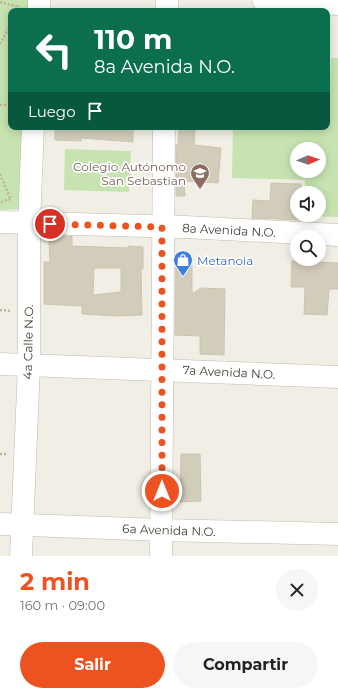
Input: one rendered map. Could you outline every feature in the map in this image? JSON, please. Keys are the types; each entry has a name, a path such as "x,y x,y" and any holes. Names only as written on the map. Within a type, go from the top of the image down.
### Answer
{"street":[{"path":"263,0 338,4"},
{"name":"4a Calle N.O.","path":"21,556 29,365 29,224 34,130"},
{"path":"161,556 162,530 157,506 157,398 162,369 164,130"},
{"name":"8a Avenida N.O.","path":"0,222 162,227 338,235"},
{"name":"7a Avenida N.O.","path":"0,364 162,369 338,377"},
{"name":"6a Avenida N.O.","path":"0,524 162,530 338,534"}],"path":[{"path":"0,2 33,6"},
{"path":"0,44 8,29"}],"green space":[{"path":"0,0 28,0 29,8 8,8 8,130 25,130 20,209 0,210"},
{"path":"331,58 338,58 338,217 326,217 326,186 305,186 305,180 232,178 233,130 330,130"},
{"path":"65,149 131,151 129,192 64,190"}],"building":[{"path":"55,130 133,130 133,142 81,138 81,141 55,140"},
{"path":"179,130 195,130 194,145 221,148 218,183 184,181 185,196 176,196 176,145 178,145"},
{"path":"271,183 301,184 301,186 290,186 290,220 252,218 253,200 270,201"},
{"path":"54,236 72,236 72,246 128,248 128,246 143,247 143,269 141,269 142,315 118,316 82,314 82,306 44,304 44,262 50,262 49,241 54,241","holes":["94,268 121,268 121,292 93,295"]},
{"path":"326,262 338,263 338,289 329,289 327,315 304,314 305,287 291,287 292,266 326,266"},
{"path":"176,265 192,265 192,294 201,288 225,289 224,355 200,354 200,336 175,335"},
{"path":"181,454 200,454 201,501 180,502"}],"place":[{"name":"Colegio Autónomo San Sebastian","path":"200,190"},
{"name":"Metanoia","path":"183,277"}],"route":[{"path":"50,224 162,227 162,491"}]}
